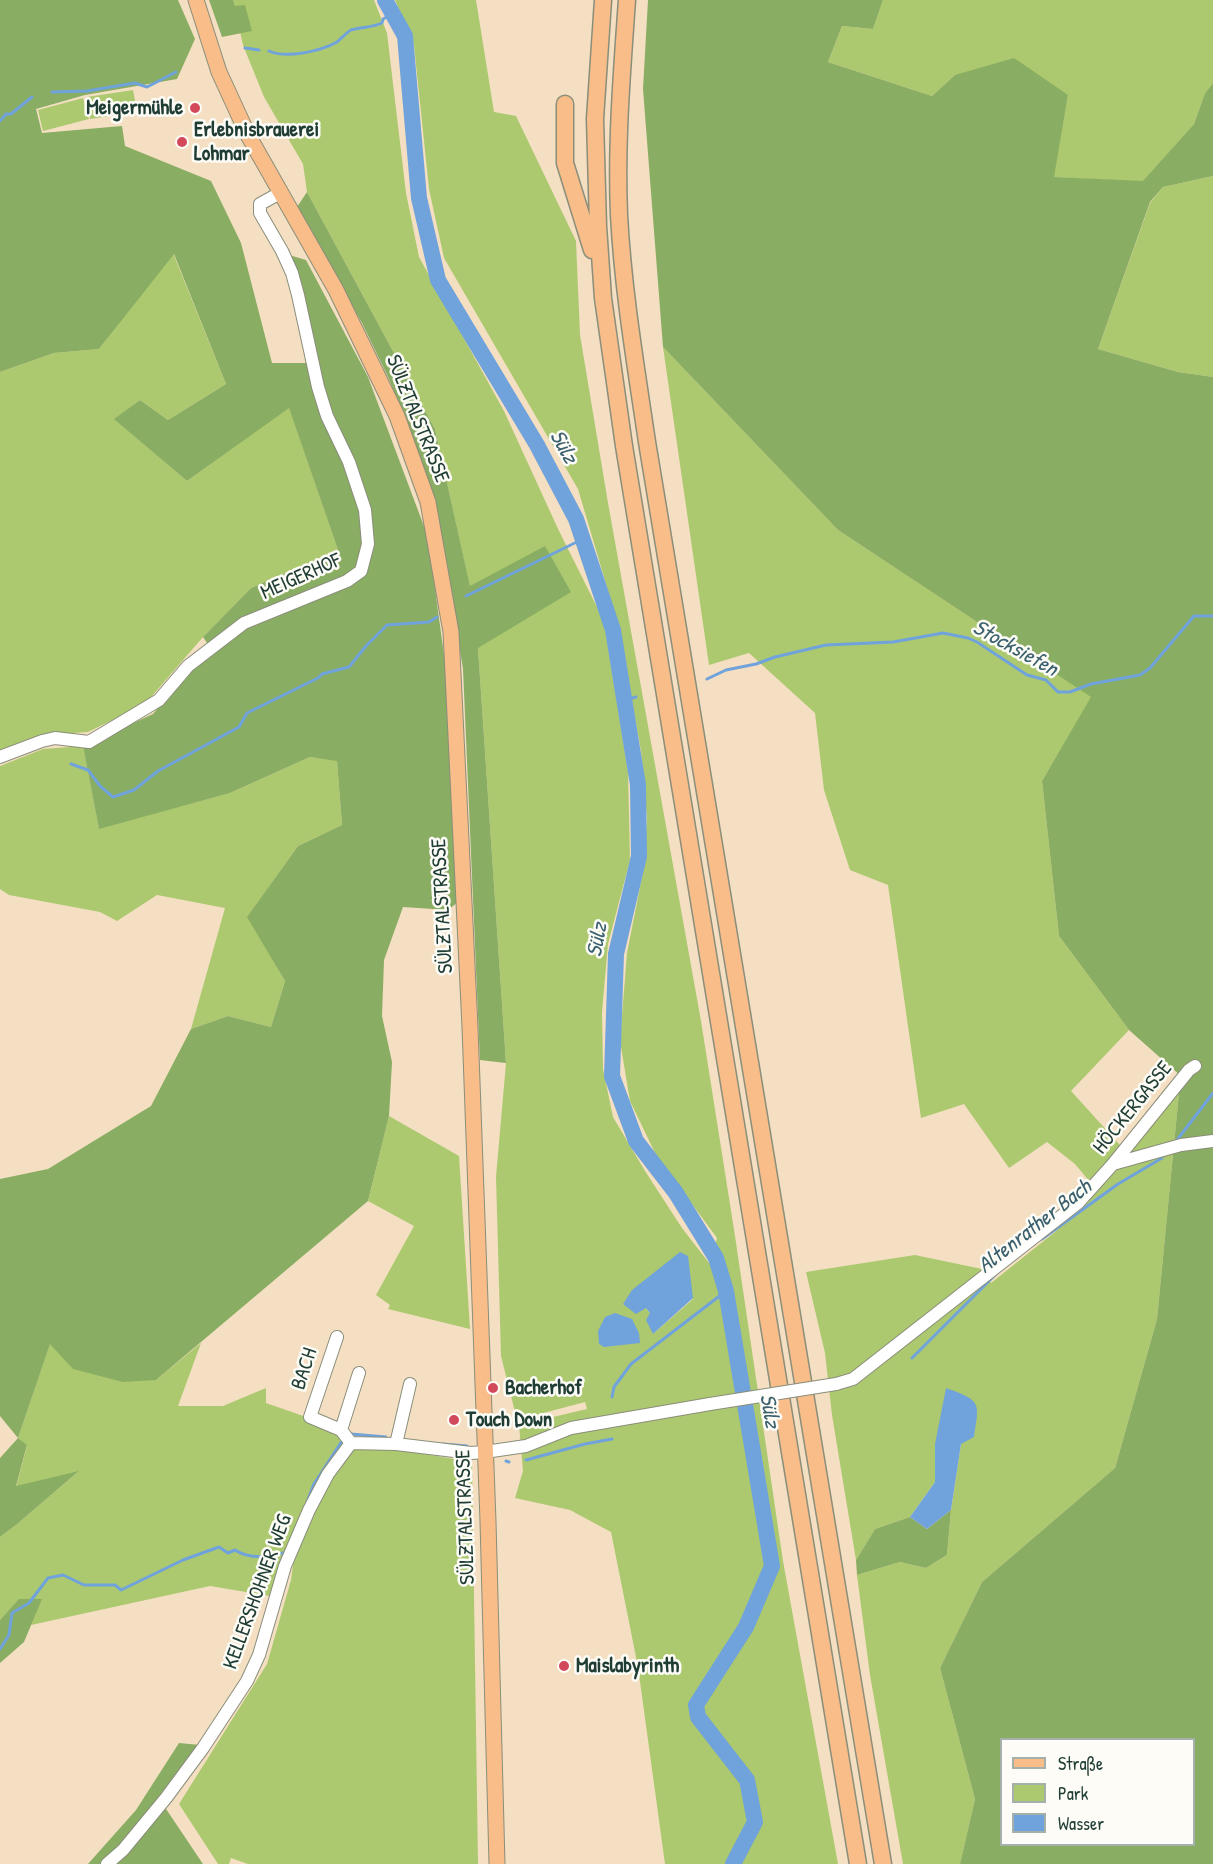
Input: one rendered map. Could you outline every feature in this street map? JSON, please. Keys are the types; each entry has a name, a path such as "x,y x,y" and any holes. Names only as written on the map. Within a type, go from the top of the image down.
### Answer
{"highway":[{"path":"603,0 596,129 598,225 603,298 626,456 858,1864"},
{"path":"627,0 619,154 619,213 624,281 646,431 884,1864"},
{"path":"565,104 565,163 570,184 589,236 603,298"}],"main road":[{"name":"SÜLZTALSTRASSE","path":"196,0 213,54 248,135 352,321 407,439 428,502 451,632 469,1015 497,1864"}],"street":[{"name":"MEIGERHOF","path":"0,757 55,738 89,742 159,700 188,666 244,624 347,581 361,571 368,544 365,510 349,462 327,416 318,387 292,273 260,213 260,204 280,193"},
{"name":"HÖCKERGASSE","path":"485,1452 526,1446 571,1428 836,1384 853,1379 1078,1203 1195,1065"},
{"path":"1113,1164 1181,1145 1213,1141"},
{"name":"BACH","path":"337,1337 310,1417 340,1430 351,1443"},
{"path":"340,1430 359,1373"},
{"path":"396,1444 410,1384"},
{"path":"351,1443 396,1444 485,1452"},
{"name":"KELLERSHOHNER WEG","path":"107,1864 123,1850 166,1798 203,1748 247,1681 259,1655 285,1566 309,1510 328,1473 351,1443"}],"green space":[{"path":"0,0 178,0 195,39 177,79 85,95 36,109 42,133 122,126 125,146 211,181 241,243 272,363 307,363 282,253 306,260 368,377 428,537 446,670 458,902 448,910 403,907 384,960 382,1016 392,1062 389,1116 368,1201 156,1380 123,1382 73,1369 50,1344 18,1438 0,1416 0,1179 48,1169 151,1106 191,1029 228,1016 271,1027 285,981 247,917 298,846 342,825 337,761 310,757 230,793 99,829 83,746 153,714 187,675 214,653 203,637 251,588 338,550 289,408 187,481 114,419 140,400 168,420 226,384 174,254 99,349 54,353 0,372"},
{"path":"209,0 233,0 235,6 245,5 252,31 222,37"},
{"path":"233,0 374,0 387,33 406,193 419,257 504,411 559,531 604,621 628,772 630,860 608,944 602,1012 603,1069 613,1117 682,1228 709,1263 717,1238 656,1155 630,1101 620,1041 627,953 644,867 647,819 641,751 619,628 578,489 444,258 429,189 414,45 395,0 476,0 494,112 516,116 576,241 580,335 701,1021 783,1561 838,1864 665,1864 638,1667 611,1532 570,1510 515,1498 523,1471 519,1425 587,1409 585,1402 517,1420 501,1356 496,1177 506,1063 478,648 470,587 435,429 307,192 303,164 264,97 243,45","holes":["693,1299 653,1334 650,1313 646,1308"]},
{"path":"648,0 883,0 873,29 842,26 828,62 932,96 955,75 1014,58 1068,95 1054,177 1143,181 1194,124 1205,93 1213,83 1213,176 1163,187 1150,202 1098,349 1178,372 1213,377 1213,1864 960,1864 975,1799 940,1668 982,1582 1115,1468 1157,1319 1182,1077 1129,1030 1059,936 1042,781 1091,697 838,530 663,347 643,89"},
{"path":"883,0 1213,0 1213,83 1205,93 1194,124 1143,182 1053,177 1068,95 955,75 932,96 828,62 842,26 873,29"},
{"path":"133,90 137,112 90,119 87,97"},
{"path":"83,98 89,119 43,131 38,110"},
{"path":"1213,176 1213,377 1178,372 1098,349 1150,203 1163,187"},
{"path":"307,192 435,429 470,586 545,546 571,592 478,648 506,1063 480,1060 463,669 440,527 409,427 389,379 362,323 297,207"},
{"path":"173,253 226,384 168,420 140,400 115,419 187,481 289,407 338,550 251,588 203,637 145,704 88,732 45,735 0,750 0,372 54,353 99,349"},
{"path":"663,347 838,530 1092,697 1042,781 1059,936 1129,1030 1071,1091 1120,1145 1091,1183 1075,1164 1047,1142 1009,1168 964,1104 921,1118 888,885 850,870 824,790 815,713 749,653 709,665"},
{"path":"83,746 99,828 230,793 310,757 337,760 342,825 298,846 248,916 285,981 271,1027 228,1016 191,1029 225,908 157,895 117,921 100,912 9,895 0,889 0,766 43,749"},
{"path":"1179,1093 1157,1319 1115,1468 982,1582 940,1668 975,1799 960,1864 903,1864 870,1675 857,1575 900,1562 926,1568 947,1555 961,1444 935,1444 935,1482 910,1517 875,1529 856,1560 832,1415 825,1353 806,1272 915,1255 982,1269 991,1283 1055,1232 1089,1199"},
{"path":"389,1116 459,1156 470,1329 388,1309 390,1305 376,1295 414,1226 368,1201"},
{"path":"50,1343 156,1380 201,1343 178,1406 223,1406 266,1388 266,1403 322,1424 341,1436 346,1443 270,1596 210,1586 31,1625 41,1599 20,1599 0,1620 0,1537 78,1472 16,1487 27,1446 18,1438"},
{"path":"18,1438 27,1445 16,1486 79,1471 0,1537 0,1458"},
{"path":"371,1445 472,1462 478,1864 248,1864 231,1858 229,1864 218,1864 179,1804 267,1664 291,1580 293,1565 310,1519 330,1477 348,1453 358,1447"},
{"path":"951,1510 947,1555 926,1568 900,1562 857,1575 856,1560 875,1529 910,1517 927,1529"},
{"path":"19,1599 42,1599 24,1642 0,1663 0,1620"},
{"path":"179,1743 200,1745 162,1803 203,1864 88,1864 136,1810"}],"water":[{"path":"680,1252 688,1256 693,1298 653,1334 646,1320 650,1313 646,1308 636,1314 623,1304 632,1290"},
{"path":"615,1313 632,1319 639,1333 640,1343 604,1347 599,1344 598,1331 605,1317"},
{"path":"946,1388 972,1400 977,1409 976,1425 974,1437 961,1444 951,1510 927,1529 910,1517 935,1482 935,1444"}],"waterway":[{"name":"Sülz","path":"385,0 405,36 419,198 438,280 537,445 576,519 613,630 638,785 639,856 616,954 612,1076 636,1141 676,1193 716,1258 726,1291 772,1566 746,1627 696,1705 698,1717 747,1780 755,1822 733,1864"},
{"path":"269,51 294,54 322,48 337,42 351,30 382,23 383,19 394,13"},
{"path":"245,48 259,50"},
{"path":"52,92 87,91 135,83 147,87 176,72"},
{"path":"0,121 6,114 11,114 32,97"},
{"path":"466,596 583,539"},
{"name":"Stocksiefen","path":"707,679 726,670 826,645 893,642 943,633 977,642 1027,675 1046,680 1058,692 1070,692 1091,684 1140,675 1150,668 1194,616 1213,616"},
{"path":"71,764 88,770 100,786 113,797 134,790 158,771 239,727 247,713 322,674 349,667 387,625 429,622 437,617"},
{"name":"Stocksiefen","path":"625,700 636,697"},
{"name":"Altenrather Bach","path":"1177,1140 1213,1093"},
{"name":"Altenrather Bach","path":"1042,1239 1118,1184 1162,1158"},
{"name":"Altenrather Bach","path":"912,1358 996,1274"},
{"path":"612,1397 614,1387 631,1364 726,1291"},
{"path":"351,1434 386,1437"},
{"path":"526,1460 612,1439"},
{"path":"307,1502 314,1484 342,1441"},
{"path":"443,1444 467,1446"},
{"path":"0,1649 9,1635 12,1613 29,1603 48,1578 63,1575 84,1585 115,1585 121,1590 183,1560 219,1547 228,1553 235,1550 253,1556 285,1552"}],"place":[{"name":"Meigermühle","path":"195,108"},
{"name":"Erlebnisbrauerei Lohmar","path":"182,142"},
{"name":"Bacherhof","path":"493,1388"},
{"name":"Touch Down","path":"454,1420"},
{"name":"Maislabyrinth","path":"564,1666"}]}
